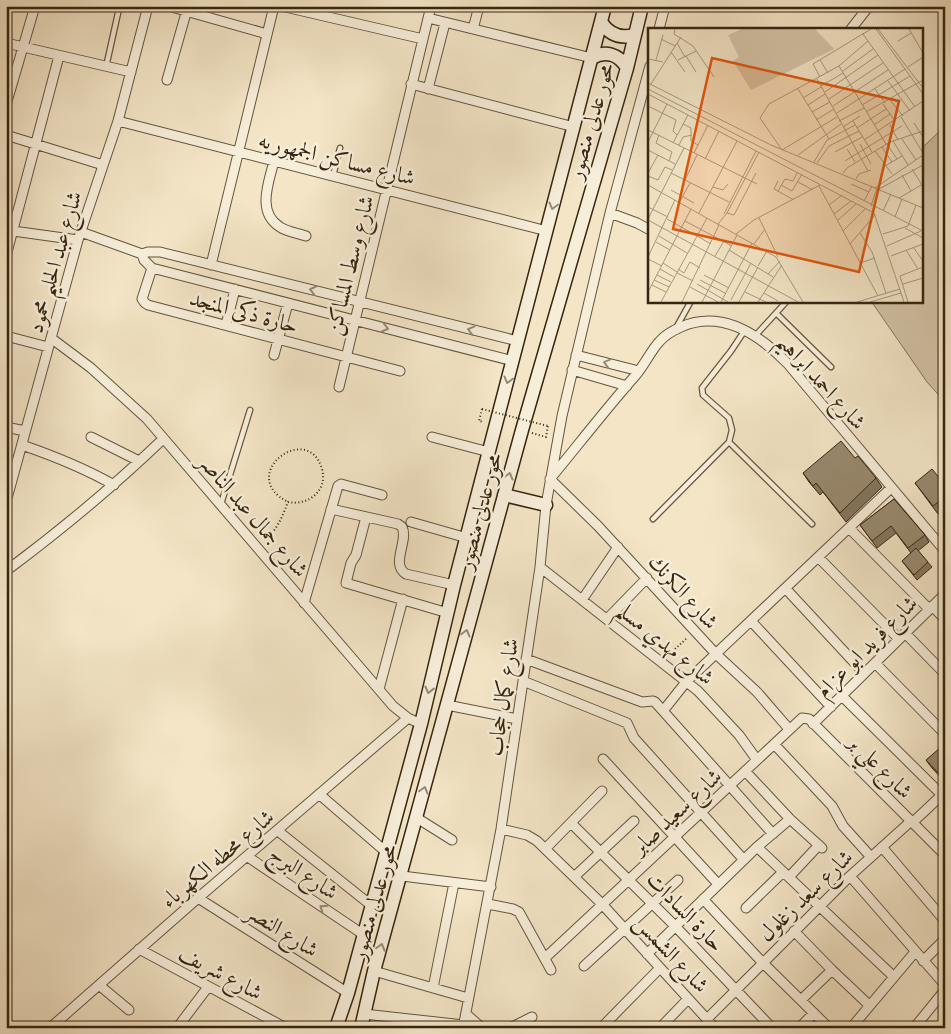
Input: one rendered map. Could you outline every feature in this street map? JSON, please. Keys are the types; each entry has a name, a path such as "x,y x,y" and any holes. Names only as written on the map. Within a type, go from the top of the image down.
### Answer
{"main road":[{"name":"محور عدلى منصور","path":"336,1027 348,993 421,724 454,586 605,6"},
{"name":"محور عدلى منصور","path":"361,1028 374,971 402,876 504,495 627,68 642,6"},
{"path":"600,22 608,31 618,36 634,35"},
{"path":"592,58 601,54 612,54 621,59 627,68"},
{"path":"504,495 546,505"}],"street":[{"path":"6,106 35,6"},
{"name":"شارع عبد الحليم محمود","path":"6,502 80,236 118,121 148,6"},
{"path":"168,6 187,9 267,34"},
{"path":"210,265 274,6"},
{"path":"281,6 423,39"},
{"name":"شارع وسط المساكن","path":"338,387 431,6"},
{"path":"473,30 479,6"},
{"path":"659,28 665,6"},
{"path":"852,28 869,6"},
{"path":"167,80 187,9"},
{"path":"428,18 592,58"},
{"path":"428,89 445,23"},
{"path":"6,43 131,72"},
{"path":"6,256 10,231 36,144 59,56"},
{"name":"شارع كمال حجاب","path":"463,1027 501,829 540,567 546,505 562,416 610,212 648,73"},
{"path":"412,84 574,127"},
{"name":"شارع مساكن الجمهوريه","path":"118,121 547,231"},
{"path":"6,135 103,165"},
{"path":"274,161 265,200 269,216 280,227 306,236"},
{"path":"610,212 648,229"},
{"path":"10,231 80,236 142,254 154,251 518,341"},
{"path":"142,254 144,260 152,268 513,361"},
{"name":"حارة ذكى المنجد","path":"152,268 142,299 145,303 400,371"},
{"path":"226,325 235,289"},
{"path":"274,355 288,303"},
{"name":"شارع احمد ابراهيم","path":"550,479 639,372 659,341 676,329 694,322 711,321 729,324 745,330 767,344 788,364 945,551"},
{"path":"6,336 50,343"},
{"name":"شارع جمال عبد الناصر","path":"50,343 91,368 147,419 400,713 421,724"},
{"path":"576,355 639,372"},
{"path":"572,370 627,386"},
{"path":"6,427 25,431"},
{"path":"432,437 489,452"},
{"path":"91,438 140,461"},
{"path":"6,570 44,543 114,485 163,439"},
{"path":"22,445 69,462 114,485"},
{"name":"شارع الكرنك","path":"550,479 598,526 716,654 757,692 789,729"},
{"path":"304,602 337,487 340,484 382,495"},
{"path":"664,711 686,682 891,488"},
{"path":"331,508 398,524 402,527 404,536 399,566 401,571 406,574 454,586"},
{"path":"366,517 346,583 448,613"},
{"path":"411,522 467,538"},
{"path":"849,528 931,608 945,619"},
{"path":"582,600 618,548"},
{"path":"819,558 945,674"},
{"name":"شارع مهدي مسلم","path":"540,567 686,682 719,712 757,760"},
{"path":"607,619 647,578"},
{"path":"786,589 864,673"},
{"name":"شارع فريد ابو عزام","path":"813,724 945,594"},
{"path":"379,689 403,599"},
{"path":"751,621 831,707"},
{"path":"526,660 642,702 655,702 773,834"},
{"path":"875,663 945,734"},
{"path":"523,681 625,722 630,727 634,738 744,860"},
{"path":"842,696 944,795"},
{"path":"447,705 517,719"},
{"name":"شارع محطه الكهرباء","path":"51,1028 139,949 408,718"},
{"name":"شارع سعيد صابر","path":"545,958 789,729 802,718 807,718 813,724"},
{"name":"شارع علي بر","path":"813,724 945,855"},
{"path":"774,744 832,806 843,826 871,857"},
{"path":"603,759 718,884"},
{"path":"745,771 790,819 821,847 746,908"},
{"path":"545,849 602,791"},
{"path":"319,794 386,852"},
{"name":"شارع سعد زغلول","path":"709,1024 736,990 850,876 944,795"},
{"path":"417,818 452,840"},
{"path":"647,954 757,847 790,819"},
{"path":"574,877 634,821"},
{"name":"حارة السادات","path":"571,823 675,926 772,1028"},
{"name":"شارع الشمس","path":"501,829 527,835 537,841 602,904 709,1024"},
{"name":"شارع البرج","path":"278,831 372,906"},
{"path":"757,847 893,976"},
{"path":"882,847 945,921"},
{"name":"شارع البرج","path":"248,856 364,935"},
{"path":"402,876 491,887"},
{"path":"850,876 922,961 945,985"},
{"path":"584,966 678,880"},
{"path":"433,988 454,882"},
{"name":"شارع النصر","path":"198,898 348,993"},
{"path":"703,899 763,963 829,1028"},
{"path":"488,904 519,912 551,970"},
{"path":"794,931 869,1005"},
{"path":"922,961 945,939"},
{"name":"شارع شريف","path":"139,949 286,1028"},
{"path":"851,1028 915,952"},
{"path":"601,1028 660,968"},
{"path":"801,1000 832,970"},
{"path":"374,971 468,998"},
{"path":"99,985 129,1010"},
{"path":"177,1028 208,987"},
{"path":"914,1028 945,990"},
{"path":"660,1028 688,999"},
{"path":"799,1028 814,1013"},
{"path":"364,1014 463,1027"},
{"path":"466,1014 482,1028"},
{"path":"510,1028 532,1017"}],"lane":[{"path":"106,66 118,13"},
{"path":"333,176 340,148"},
{"path":"676,329 690,302"},
{"path":"755,336 786,302"},
{"path":"776,313 831,367"},
{"path":"653,519 729,442 732,430 729,418 703,395 702,388 745,330"},
{"path":"221,506 250,410"},
{"path":"729,442 812,524"}],"path":[{"path":"479,421 482,409 548,426 546,437 522,430"},
{"path":"298,449 312,454 321,464 322,485 319,491 308,500 295,503 288,502 276,494 272,488 270,482 271,467 279,456 285,452 298,449"},
{"path":"256,546 275,530 288,502"},
{"path":"675,649 695,631"}],"shaded area":[{"path":"945,126 945,402 927,382 872,302 924,302 924,146"}],"building":[{"path":"841,441 855,458 858,456 876,478 840,513 816,483 813,486 803,473"},
{"path":"932,469 945,485 945,497 933,506 915,483"},
{"path":"894,499 925,535 908,548 891,526 872,541 860,525"},
{"path":"916,548 928,562 914,575 902,561"},
{"path":"941,747 943,750 945,749 945,780 926,760"}]}
